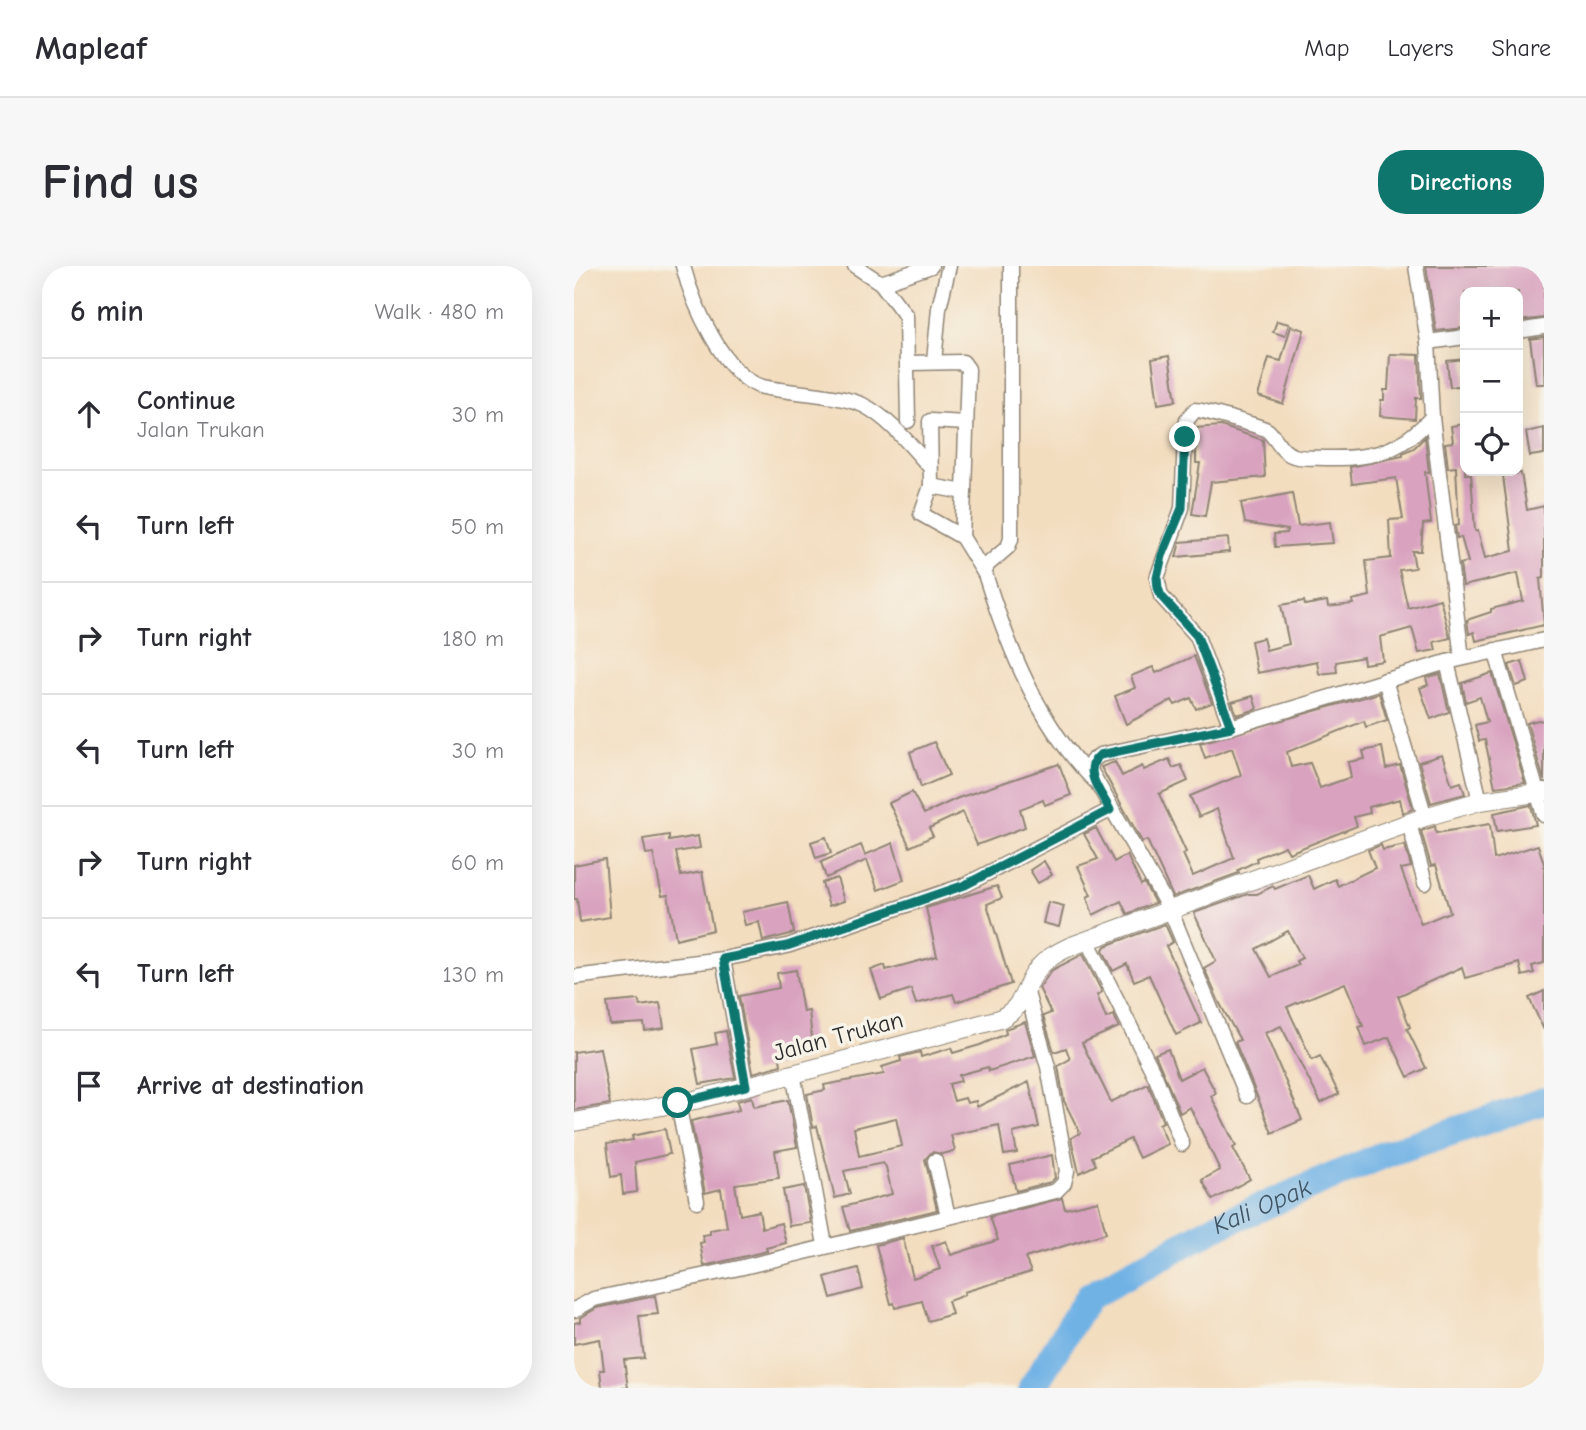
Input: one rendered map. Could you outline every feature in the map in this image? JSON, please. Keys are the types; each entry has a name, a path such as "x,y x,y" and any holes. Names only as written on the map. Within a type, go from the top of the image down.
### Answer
{"street":[{"path":"682,266 694,303 736,372 760,387 863,405 884,421 930,467"},
{"path":"855,266 881,282 906,316 909,363 908,421"},
{"path":"881,282 906,270 931,266"},
{"path":"934,362 939,308 949,266"},
{"path":"985,574 986,566 1008,547 1011,539 1012,266"},
{"path":"1416,266 1428,342 1432,417 1462,658"},
{"path":"1523,330 1544,327"},
{"path":"1428,342 1460,338"},
{"path":"909,363 963,362 968,369 962,537"},
{"path":"1231,727 1197,636 1161,596 1158,588 1157,578 1162,556 1182,508 1185,437 1191,414 1195,410 1206,410 1267,430 1278,445 1294,457 1362,459 1392,448 1418,432 1432,417"},
{"path":"884,421 966,423"},
{"path":"930,421 931,486 921,514 962,537 985,574 1017,663 1036,698 1071,757 1097,783"},
{"path":"931,486 964,492"},
{"path":"1247,1096 1171,912 1110,810 1090,771 1092,761 1100,755 1231,727 1447,662 1544,640"},
{"path":"1495,650 1540,792 1544,815"},
{"path":"1447,662 1480,801"},
{"path":"1385,680 1417,820 1425,883"},
{"path":"574,1310 594,1299 739,1268 1056,1191 1064,1183 1067,1171 1048,1067 1027,993 1035,972 1049,957 1087,940 1171,912 1417,820 1480,801 1540,792"},
{"path":"574,977 723,959 787,946 965,885 1110,810"},
{"path":"1087,940 1156,1078 1182,1144"},
{"path":"723,959 746,1086"},
{"name":"Jalan Trukan","path":"574,1122 678,1103 992,1021 1008,1014 1027,993"},
{"path":"793,1073 825,1245"},
{"path":"678,1103 697,1201"},
{"path":"935,1161 948,1216"}],"building":[{"path":"1426,266 1544,266 1544,318 1523,320 1523,287 1460,287 1460,329 1436,331"},
{"path":"1277,321 1289,324 1285,336 1273,332"},
{"path":"1291,326 1304,330 1283,404 1258,396 1269,358 1281,361"},
{"path":"1544,337 1544,384 1536,384 1530,339"},
{"path":"1390,354 1419,355 1421,398 1416,398 1415,419 1380,416 1384,390 1388,390"},
{"path":"1169,356 1176,401 1158,404 1152,359"},
{"path":"1460,360 1460,386 1450,387 1447,361"},
{"path":"1460,425 1460,476 1471,476 1475,531 1478,530 1485,558 1513,551 1503,476 1521,476 1527,510 1544,506 1544,578 1540,579 1544,625 1476,641 1474,632 1469,634 1467,620 1491,612 1491,609 1523,601 1518,573 1463,586 1460,564 1468,562 1461,537 1457,538 1455,526 1459,525 1456,467 1448,468 1445,443 1453,442 1451,426"},
{"path":"1221,426 1263,440 1265,477 1211,482 1205,516 1192,514 1200,463 1196,463 1196,428"},
{"path":"1544,428 1544,454 1530,456 1526,432"},
{"path":"1425,437 1429,472 1425,472 1431,523 1423,524 1421,551 1412,551 1415,568 1399,570 1408,608 1440,599 1450,638 1434,642 1436,650 1419,653 1412,628 1380,637 1383,661 1364,664 1363,657 1336,662 1337,672 1319,674 1317,661 1257,673 1251,641 1263,638 1266,650 1289,644 1281,605 1327,601 1328,607 1353,604 1352,600 1370,596 1366,561 1391,558 1389,520 1403,519 1396,478 1352,484 1350,467 1403,456 1403,453 1414,448"},
{"path":"1292,493 1298,526 1330,522 1333,543 1275,547 1274,534 1287,533 1288,530 1245,523 1241,503"},
{"path":"1228,538 1229,552 1176,557 1180,542"},
{"path":"1194,656 1212,703 1196,709 1191,698 1175,705 1172,700 1126,724 1115,696 1135,688 1131,676 1153,667 1156,673"},
{"path":"1522,661 1528,682 1516,686 1509,665"},
{"path":"1492,673 1525,783 1495,787 1485,740 1479,741 1475,725 1487,722 1480,697 1466,702 1462,683"},
{"path":"1440,674 1449,712 1431,719 1420,688 1428,685 1426,678"},
{"path":"1379,693 1387,720 1366,727 1364,721 1287,752 1291,767 1310,763 1320,788 1351,777 1348,762 1365,759 1363,751 1382,747 1386,769 1400,765 1413,809 1403,813 1400,799 1369,807 1370,813 1354,817 1357,826 1289,853 1285,846 1256,858 1257,861 1238,870 1239,873 1173,897 1147,840 1142,842 1101,767 1115,762 1122,776 1142,766 1144,770 1169,759 1173,768 1181,765 1188,781 1159,794 1186,852 1183,854 1193,876 1234,858 1217,809 1199,817 1190,796 1241,775 1232,748 1205,758 1200,743"},
{"path":"1253,696 1257,709 1237,715 1232,702"},
{"path":"1544,721 1544,781 1527,723"},
{"path":"934,742 949,775 921,787 910,752"},
{"path":"1442,755 1452,785 1461,782 1465,794 1431,803 1419,762"},
{"path":"1059,764 1071,795 1045,805 1043,800 1020,809 1025,827 977,845 963,812 929,828 933,836 910,847 889,803 912,792 924,814 958,798"},
{"path":"1531,805 1536,825 1497,831 1494,813"},
{"path":"1490,824 1494,859 1538,845 1544,864 1544,963 1532,966 1534,973 1522,976 1519,963 1465,978 1462,967 1398,996 1410,1027 1407,1029 1426,1068 1408,1077 1389,1037 1366,1046 1359,1027 1363,1026 1345,983 1287,1007 1312,1060 1320,1056 1339,1094 1321,1103 1281,1026 1265,1033 1302,1120 1272,1133 1235,1042 1240,1040 1204,968 1216,961 1194,913 1248,894 1257,894 1273,886 1275,889 1308,875 1314,889 1335,879 1338,886 1375,868 1368,850 1381,845 1383,850 1405,845 1411,867 1401,869 1421,924 1450,912 1436,865 1431,866 1421,831 1435,826 1436,833","holes":["1288,931 1302,958 1296,961 1298,965 1271,977 1256,949"]},
{"path":"1096,828 1114,862 1127,855 1141,885 1144,883 1155,903 1127,914 1121,901 1093,915 1087,897 1091,895 1078,866 1098,859 1084,834"},
{"path":"669,835 669,841 698,836 700,848 676,852 681,876 702,872 713,930 676,939 668,895 662,896 653,853 646,854 643,839"},
{"path":"826,837 831,853 816,858 811,842"},
{"path":"893,843 904,880 878,890 867,860 826,878 821,862 861,845 865,855"},
{"path":"605,859 610,917 580,922 577,899 574,899 574,865"},
{"path":"1044,861 1052,875 1038,883 1030,870"},
{"path":"837,878 844,901 829,906 822,883"},
{"path":"997,886 1002,898 987,904 1011,984 956,1002 953,994 916,1004 911,989 881,999 871,970 885,965 886,970 937,956 926,908"},
{"path":"788,902 794,933 763,941 759,922 745,925 742,912"},
{"path":"1048,902 1064,906 1059,927 1043,923"},
{"path":"1165,924 1173,942 1166,946 1201,1023 1176,1035 1149,975 1134,981 1127,964 1113,971 1103,950 1105,946"},
{"path":"1083,954 1102,992 1097,995 1106,1018 1114,1015 1119,1027 1082,1043 1111,1102 1148,1084 1163,1122 1159,1124 1168,1144 1139,1158 1130,1139 1092,1157 1096,1165 1079,1173 1071,1138 1080,1133 1064,1101 1058,1066 1070,1059 1066,1048 1054,1052 1043,1016 1051,1013 1039,988 1052,970"},
{"path":"796,970 803,1012 809,1011 813,1048 779,1052 781,1065 753,1073 739,996 779,988 777,973"},
{"path":"1544,991 1544,1030 1529,998"},
{"path":"639,1000 640,1006 660,1003 664,1028 645,1031 644,1023 610,1025 607,1003"},
{"path":"1025,1022 1035,1056 989,1071 988,1067 959,1075 961,1081 949,1084 954,1101 965,1098 967,1103 976,1101 977,1107 1029,1082 1039,1127 1013,1133 1017,1153 1004,1155 999,1125 951,1135 955,1151 942,1154 932,1152 925,1159 937,1210 850,1231 843,1207 892,1194 886,1167 883,1163 844,1171 850,1194 835,1198 817,1126 813,1127 807,1094 825,1090 824,1085 884,1074 882,1067 901,1061 900,1057 920,1052 921,1057 951,1048 953,1053 980,1045 1006,1034 1005,1029","holes":["896,1118 902,1146 859,1156 854,1128"]},
{"path":"726,1031 735,1078 700,1084 693,1049 717,1044 715,1033"},
{"path":"600,1048 610,1104 574,1110 574,1052"},
{"path":"1168,1049 1179,1079 1202,1067 1216,1093 1211,1096 1236,1146 1233,1148 1250,1179 1213,1200 1202,1180 1220,1170 1190,1107 1180,1113 1155,1054"},
{"path":"752,1097 754,1107 788,1100 797,1147 775,1151 779,1178 735,1184 740,1215 759,1211 762,1228 781,1223 786,1243 766,1248 767,1251 704,1266 700,1243 704,1242 702,1235 710,1234 710,1230 727,1227 721,1189 705,1193 691,1121 739,1110 737,1101"},
{"path":"665,1129 670,1154 635,1162 637,1192 623,1194 621,1175 611,1177 607,1144 633,1140 632,1136"},
{"path":"1052,1155 1055,1178 1051,1182 1016,1191 1010,1165"},
{"path":"804,1186 811,1223 789,1226 783,1190"},
{"path":"1062,1198 1065,1209 1098,1201 1106,1233 1025,1258 1031,1272 964,1292 965,1295 948,1301 952,1314 928,1321 922,1301 895,1308 894,1303 891,1304 876,1245 903,1238 913,1278 940,1269 932,1246 946,1241 951,1255 998,1240 990,1217"},
{"path":"858,1268 863,1289 831,1298 825,1277"},
{"path":"655,1296 658,1314 639,1316 644,1358 624,1360 628,1388 602,1388 600,1370 604,1370 600,1339 574,1344 574,1323 580,1322 580,1318 597,1308"}],"waterway":[{"name":"Kali Opak","path":"1032,1388 1088,1297 1219,1225 1388,1153 1544,1101"}],"route":[{"path":"678,1103 746,1086 723,959 787,946 965,885 1110,810 1090,771 1092,761 1100,755 1231,727 1197,636 1161,596 1158,588 1158,568 1185,494 1185,437"}]}
